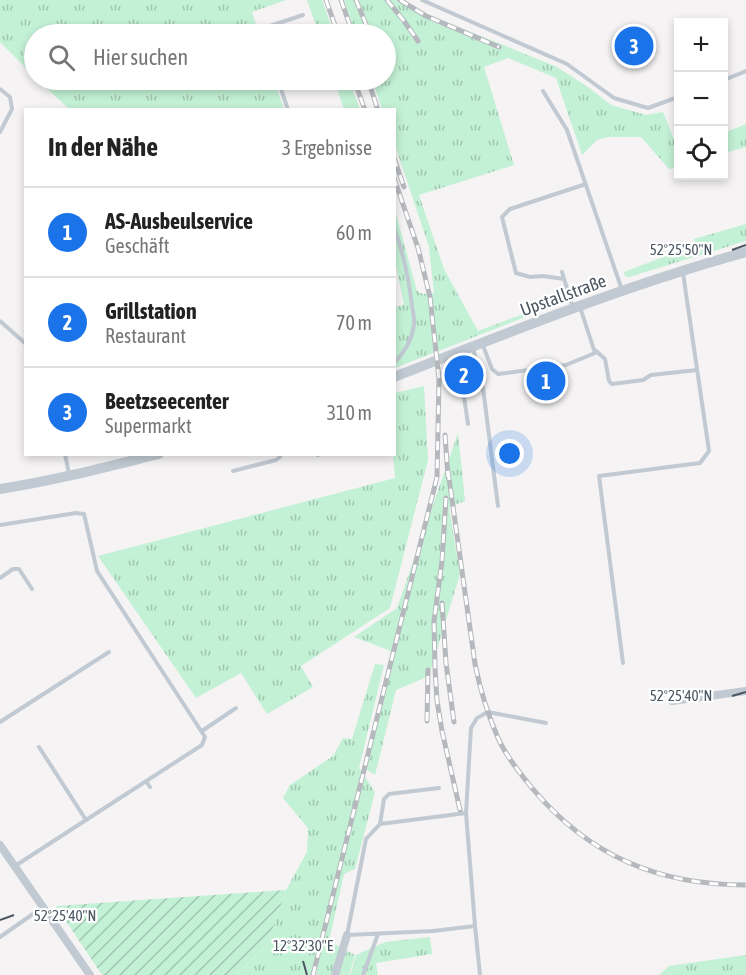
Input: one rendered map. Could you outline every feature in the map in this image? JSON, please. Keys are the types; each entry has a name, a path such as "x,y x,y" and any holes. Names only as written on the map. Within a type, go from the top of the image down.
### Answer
{"street":[{"name":"Upstallstraße","path":"396,375 682,270 746,252"},
{"path":"0,489 70,476 151,456"},
{"path":"672,701 746,691"},
{"path":"0,845 90,975"},
{"path":"335,975 347,935"}],"lane":[{"path":"422,0 567,64 614,98 648,108 674,98"},
{"path":"276,24 303,15"},
{"path":"728,78 746,71"},
{"path":"0,89 10,97 12,109 0,132"},
{"path":"281,90 287,108"},
{"path":"543,92 567,130 623,291"},
{"path":"564,279 530,277 516,273 502,217 510,209 586,184"},
{"path":"396,234 410,286 414,324 409,341 401,357 396,361"},
{"path":"623,663 599,476 700,463 709,451 682,270"},
{"path":"562,272 595,350 605,359 609,381 612,384 643,380 651,375 697,370"},
{"path":"0,321 24,342"},
{"path":"478,345 492,369 498,374 566,365 595,353 595,350"},
{"path":"478,345 498,506"},
{"path":"468,424 464,397 474,389 483,388"},
{"path":"65,456 70,476"},
{"path":"233,471 276,460 280,456"},
{"path":"0,525 76,513 84,514 97,571 205,737 202,745 14,866"},
{"path":"0,578 14,569 19,569 32,589"},
{"path":"0,722 109,652"},
{"path":"202,730 236,708"},
{"path":"480,975 466,813 471,728 477,718 488,712 546,723"},
{"path":"39,747 86,820"},
{"path":"146,781 150,787"},
{"path":"438,789 389,794 384,799 380,824 366,839 347,935 433,931 475,926"},
{"path":"380,824 466,813"},
{"path":"0,937 43,907"},
{"path":"363,975 378,934"}],"green space":[{"path":"0,0 286,0 252,12 256,24 24,24 24,66 0,42"},
{"path":"307,0 322,0 330,24 315,24"},
{"path":"344,0 405,0 415,9 557,67 611,105 646,115 663,112 674,139 674,168 669,169 641,137 608,137 597,140 582,155 556,78 508,58 484,67 514,165 419,195 444,269 478,331 561,300 561,303 396,368 396,307 404,305 396,266 396,214 417,291 423,294 434,293 429,247 396,148 396,108 382,108 375,90 396,90 396,24 352,24"},
{"path":"49,90 277,90 284,108 68,108"},
{"path":"337,90 353,90 360,108 344,108"},
{"path":"746,124 746,147 728,152 728,131"},
{"path":"746,224 746,241 629,277 625,276 624,272 695,245 694,239"},
{"path":"424,386 428,460 390,608 301,666 313,687 267,714 241,673 196,698 98,556 395,478 393,456 396,456 396,393"},
{"path":"458,433 465,501 449,507 460,574 429,676 396,690 375,775 363,767 391,651 354,637 397,608"},
{"path":"375,664 384,665 359,768 375,792 355,869 344,874 329,941 355,955 349,975 316,975 317,970 313,975 237,975 267,945 286,890 307,852 308,828 283,798 290,785 333,756 343,738 352,739"},
{"path":"286,890 267,945 237,975 102,975 56,906"},
{"path":"430,937 432,954 376,963 378,975 350,975 356,955 385,942"},
{"path":"746,955 746,975 659,975 669,966"}],"railway":[{"path":"326,0 334,24"},
{"path":"341,0 349,24"},
{"path":"356,0 366,24"},
{"path":"387,0 418,41"},
{"path":"400,0 426,16 499,47"},
{"path":"358,90 364,108"},
{"path":"371,90 377,108"},
{"path":"396,164 404,187"},
{"path":"313,975 437,477 439,379 430,297 418,248 396,184"},
{"path":"445,435 448,477"},
{"path":"448,471 477,673 494,729 501,745 514,764 554,812 602,849 627,862 655,872 714,884 746,885"},
{"path":"446,498 442,561 434,621 435,668 442,731 460,810"},
{"path":"442,603 446,663 454,722"},
{"path":"427,721 428,670"}],"place":[{"name":"Beetzseecenter","path":"634,46"},
{"name":"Grillstation","path":"464,375"},
{"name":"AS-Ausbeulservice","path":"546,381"}]}
